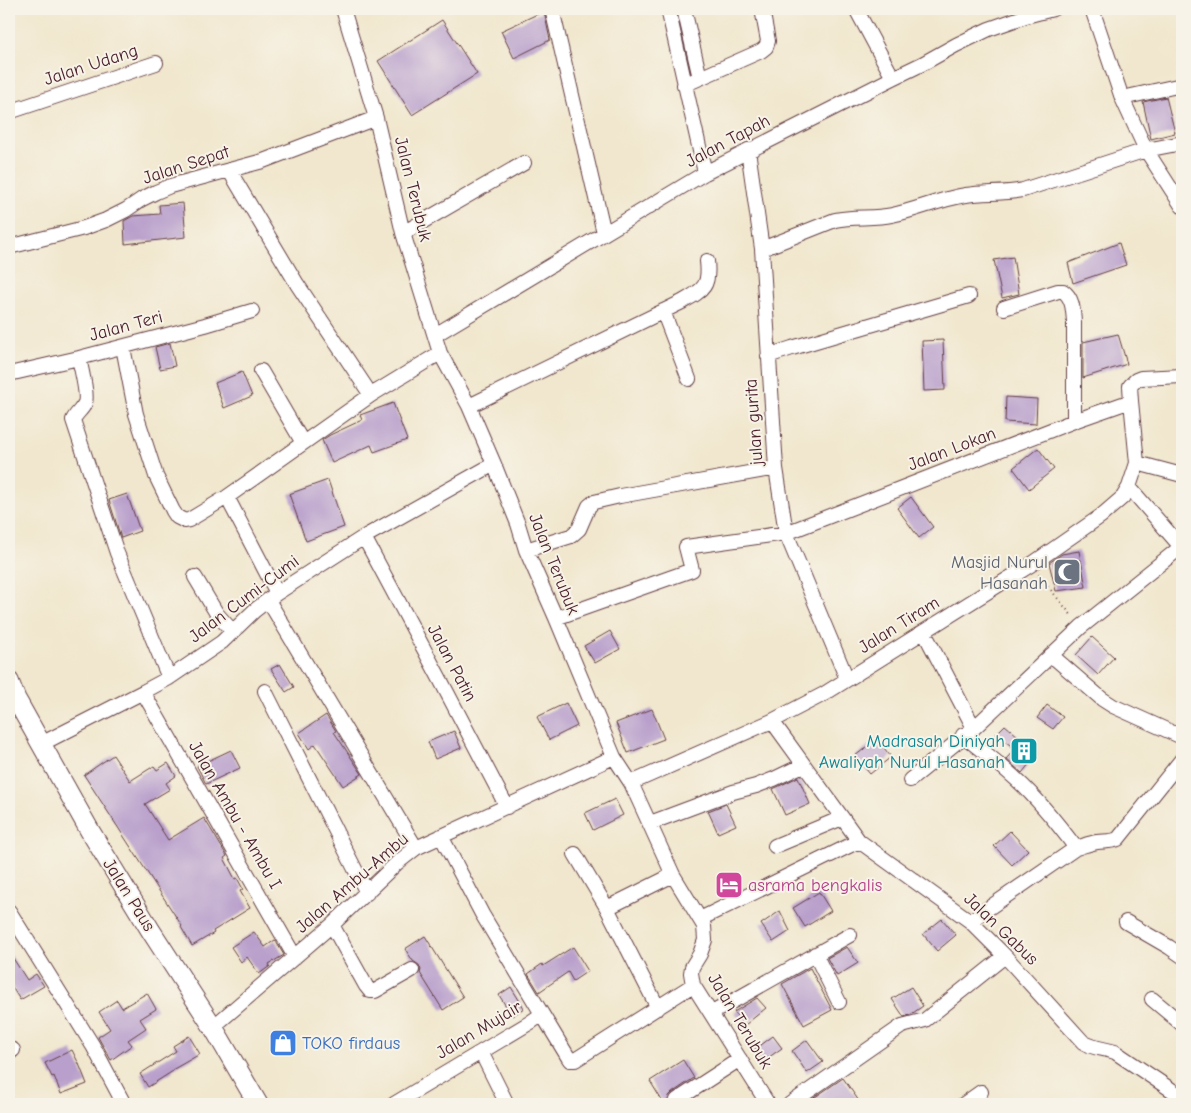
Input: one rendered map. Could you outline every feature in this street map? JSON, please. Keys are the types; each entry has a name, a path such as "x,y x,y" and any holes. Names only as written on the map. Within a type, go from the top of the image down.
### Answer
{"main road":[{"name":"Jalan Paus","path":"9,681 12,700 41,744 105,856 151,931 213,1026 258,1104"}],"street":[{"name":"Jalan Terubuk","path":"343,9 376,118 403,233 440,353 468,406 494,464 518,524 526,550 614,756 631,783 673,875 704,926 705,940 700,954 692,967 693,985 768,1104"},
{"path":"552,9 604,234"},
{"path":"668,9 704,173"},
{"path":"684,85 761,51 766,47 768,42 762,9"},
{"path":"856,9 892,78"},
{"name":"Jalan Tapah","path":"434,335 704,173 989,29 1053,9"},
{"path":"1092,9 1122,98 1146,150 1182,206"},
{"path":"672,26 685,15 700,78"},
{"name":"Jalan Udang","path":"9,112 156,63"},
{"path":"1122,98 1182,85"},
{"name":"Jalan Sepat","path":"9,247 84,228 106,220 170,186 263,161 376,118"},
{"path":"762,249 835,220 847,217 891,215 951,197 968,194 1016,192 1146,150 1182,143"},
{"name":"julan gurita","path":"748,150 762,249 776,468 786,533 847,680"},
{"path":"403,233 524,163"},
{"path":"229,170 297,284 372,395"},
{"path":"468,406 697,293 705,285 708,274 707,261"},
{"path":"1004,308 1062,291 1070,298 1074,322 1074,421"},
{"path":"768,356 969,296"},
{"name":"Jalan Teri","path":"9,374 123,347 252,311"},
{"path":"663,311 689,379"},
{"path":"123,347 136,414 156,476 173,511 177,517 185,521 227,497 372,395 440,353"},
{"path":"79,358 86,403 74,420 117,553 169,678"},
{"path":"260,371 304,443"},
{"path":"1182,376 1141,378 1130,386 1137,463 1182,475"},
{"name":"Jalan Lokan","path":"556,618 692,570 686,547 786,533 1130,401"},
{"name":"Jalan Tiram","path":"631,783 772,721 824,694 1032,564 1101,516 1123,497 1129,487 1137,463"},
{"name":"Jalan Cumi-Cumi","path":"41,744 169,678 222,642 254,611 273,596 364,537 494,464"},
{"path":"526,550 571,536 579,529 589,506 594,502 776,468"},
{"path":"910,780 969,732 1081,627 1182,548 1129,487"},
{"path":"227,497 273,596 416,848"},
{"name":"Jalan Patin","path":"364,537 507,806"},
{"path":"195,577 217,614 233,632"},
{"path":"924,632 969,732 1032,795 1076,848"},
{"path":"1051,654 1091,691 1113,706 1182,737"},
{"path":"265,691 367,893"},
{"name":"Jalan Ambu - Ambu I","path":"143,692 295,957"},
{"name":"Jalan Gabus","path":"772,721 859,841 970,921 1005,956 1083,1042 1096,1048 1116,1052 1182,1097"},
{"name":"Jalan Ambu-Ambu","path":"213,1026 332,925 397,863 416,848 614,756"},
{"path":"970,921 1076,848 1086,844 1118,839 1182,762"},
{"path":"650,823 774,779 803,765"},
{"path":"775,846 842,818"},
{"path":"441,836 482,914 542,1014"},
{"path":"700,918 859,841"},
{"path":"575,854 607,908 658,1008"},
{"path":"607,908 673,875"},
{"path":"10,915 93,1046 124,1104"},
{"path":"1126,922 1182,956"},
{"path":"332,925 370,991 375,991 412,970"},
{"path":"712,1013 850,935"},
{"path":"815,954 839,1002"},
{"path":"790,1104 902,1026 925,1020 1005,956"},
{"name":"Jalan Mujair","path":"396,1104 542,1014 568,1057 576,1060 693,985"},
{"path":"1152,999 1182,1024"},
{"path":"481,1052 507,1104"},
{"path":"677,1100 740,1059"},
{"path":"964,1104 981,1092"}],"path":[{"path":"1032,564 1081,627"}],"building":[{"path":"544,11 550,40 514,58 501,31"},
{"path":"442,20 477,74 412,115 378,61"},
{"path":"1166,97 1175,133 1151,139 1143,102"},
{"path":"183,203 186,237 125,244 124,221 133,216 160,214 159,205"},
{"path":"1119,243 1126,265 1073,283 1068,263"},
{"path":"1013,257 1019,294 1002,298 994,260"},
{"path":"1118,334 1127,364 1083,378 1083,342"},
{"path":"943,340 945,390 924,391 922,341"},
{"path":"170,343 175,366 160,369 155,347"},
{"path":"242,372 252,396 224,408 215,383"},
{"path":"1006,397 1037,399 1036,424 1005,422"},
{"path":"393,403 407,440 374,452 371,445 332,463 322,440 362,420 360,415"},
{"path":"1038,448 1054,469 1029,489 1013,468"},
{"path":"328,480 344,527 306,541 289,494"},
{"path":"127,494 140,531 121,538 109,500"},
{"path":"911,497 933,527 919,538 897,508"},
{"name":"Masjid Nurul Hasanah","path":"1079,551 1086,587 1056,591 1049,563 1062,554"},
{"path":"610,631 620,649 595,663 584,646"},
{"path":"1092,637 1114,657 1098,675 1076,655"},
{"path":"280,664 294,687 286,692 271,669"},
{"path":"566,703 577,726 549,740 537,717"},
{"path":"1047,705 1063,717 1053,729 1037,718"},
{"path":"652,709 664,739 628,753 616,723"},
{"path":"326,715 336,731 334,732 362,774 343,786 315,744 309,749 299,733"},
{"name":"Madrasah Diniyah Awaliyah Nurul Hasanah","path":"1005,725 1038,753 1022,773 1006,759 1015,749 996,734"},
{"path":"454,731 461,748 435,759 428,742"},
{"path":"877,739 891,757 870,774 855,756"},
{"path":"231,750 240,768 206,784 197,766"},
{"path":"113,755 130,781 154,766 157,770 168,763 176,776 166,783 170,789 145,804 168,840 204,818 227,856 224,858 235,879 237,878 243,889 240,891 250,908 192,946 182,926 84,775"},
{"path":"798,777 810,804 785,815 773,789"},
{"path":"615,799 623,815 593,830 585,813"},
{"path":"726,804 736,825 718,833 708,811"},
{"path":"1010,831 1028,850 1012,865 994,846"},
{"path":"819,892 831,911 805,927 793,908"},
{"path":"780,911 790,931 773,942 761,924"},
{"path":"942,919 956,935 937,951 923,934"},
{"path":"254,932 265,947 275,940 284,955 269,964 270,966 259,974 247,957 241,962 231,947"},
{"path":"425,936 463,997 443,1010 420,973 419,965 413,961 405,949"},
{"path":"573,947 588,971 573,981 568,972 539,992 528,974"},
{"path":"847,947 858,963 837,976 827,958"},
{"path":"9,952 27,980 36,974 44,986 20,1000 12,987 9,990"},
{"path":"810,968 832,1010 804,1025 782,984"},
{"path":"511,987 524,1008 512,1016 499,995"},
{"path":"911,987 923,1006 904,1017 892,999"},
{"path":"147,993 156,1009 140,1019 146,1028 128,1040 132,1045 111,1060 98,1037 110,1029 99,1012 117,1000 122,1008"},
{"path":"757,998 766,1008 745,1025 734,1012"},
{"path":"189,1036 200,1054 148,1087 140,1074 176,1051 173,1046"},
{"path":"773,1036 782,1048 762,1062 753,1051"},
{"path":"807,1040 823,1062 807,1073 792,1051"},
{"path":"72,1050 87,1084 61,1094 54,1076 52,1077 45,1063"},
{"path":"683,1060 694,1078 669,1096 669,1104 664,1104 650,1081"},
{"path":"843,1078 861,1104 805,1104"}],"place":[{"name":"Masjid Nurul Hasanah","path":"1067,572"},
{"name":"Madrasah Diniyah Awaliyah Nurul Hasanah","path":"1024,751"},
{"name":"asrama bengkalis","path":"729,885"},
{"name":"TOKO firdaus","path":"283,1043"}]}
